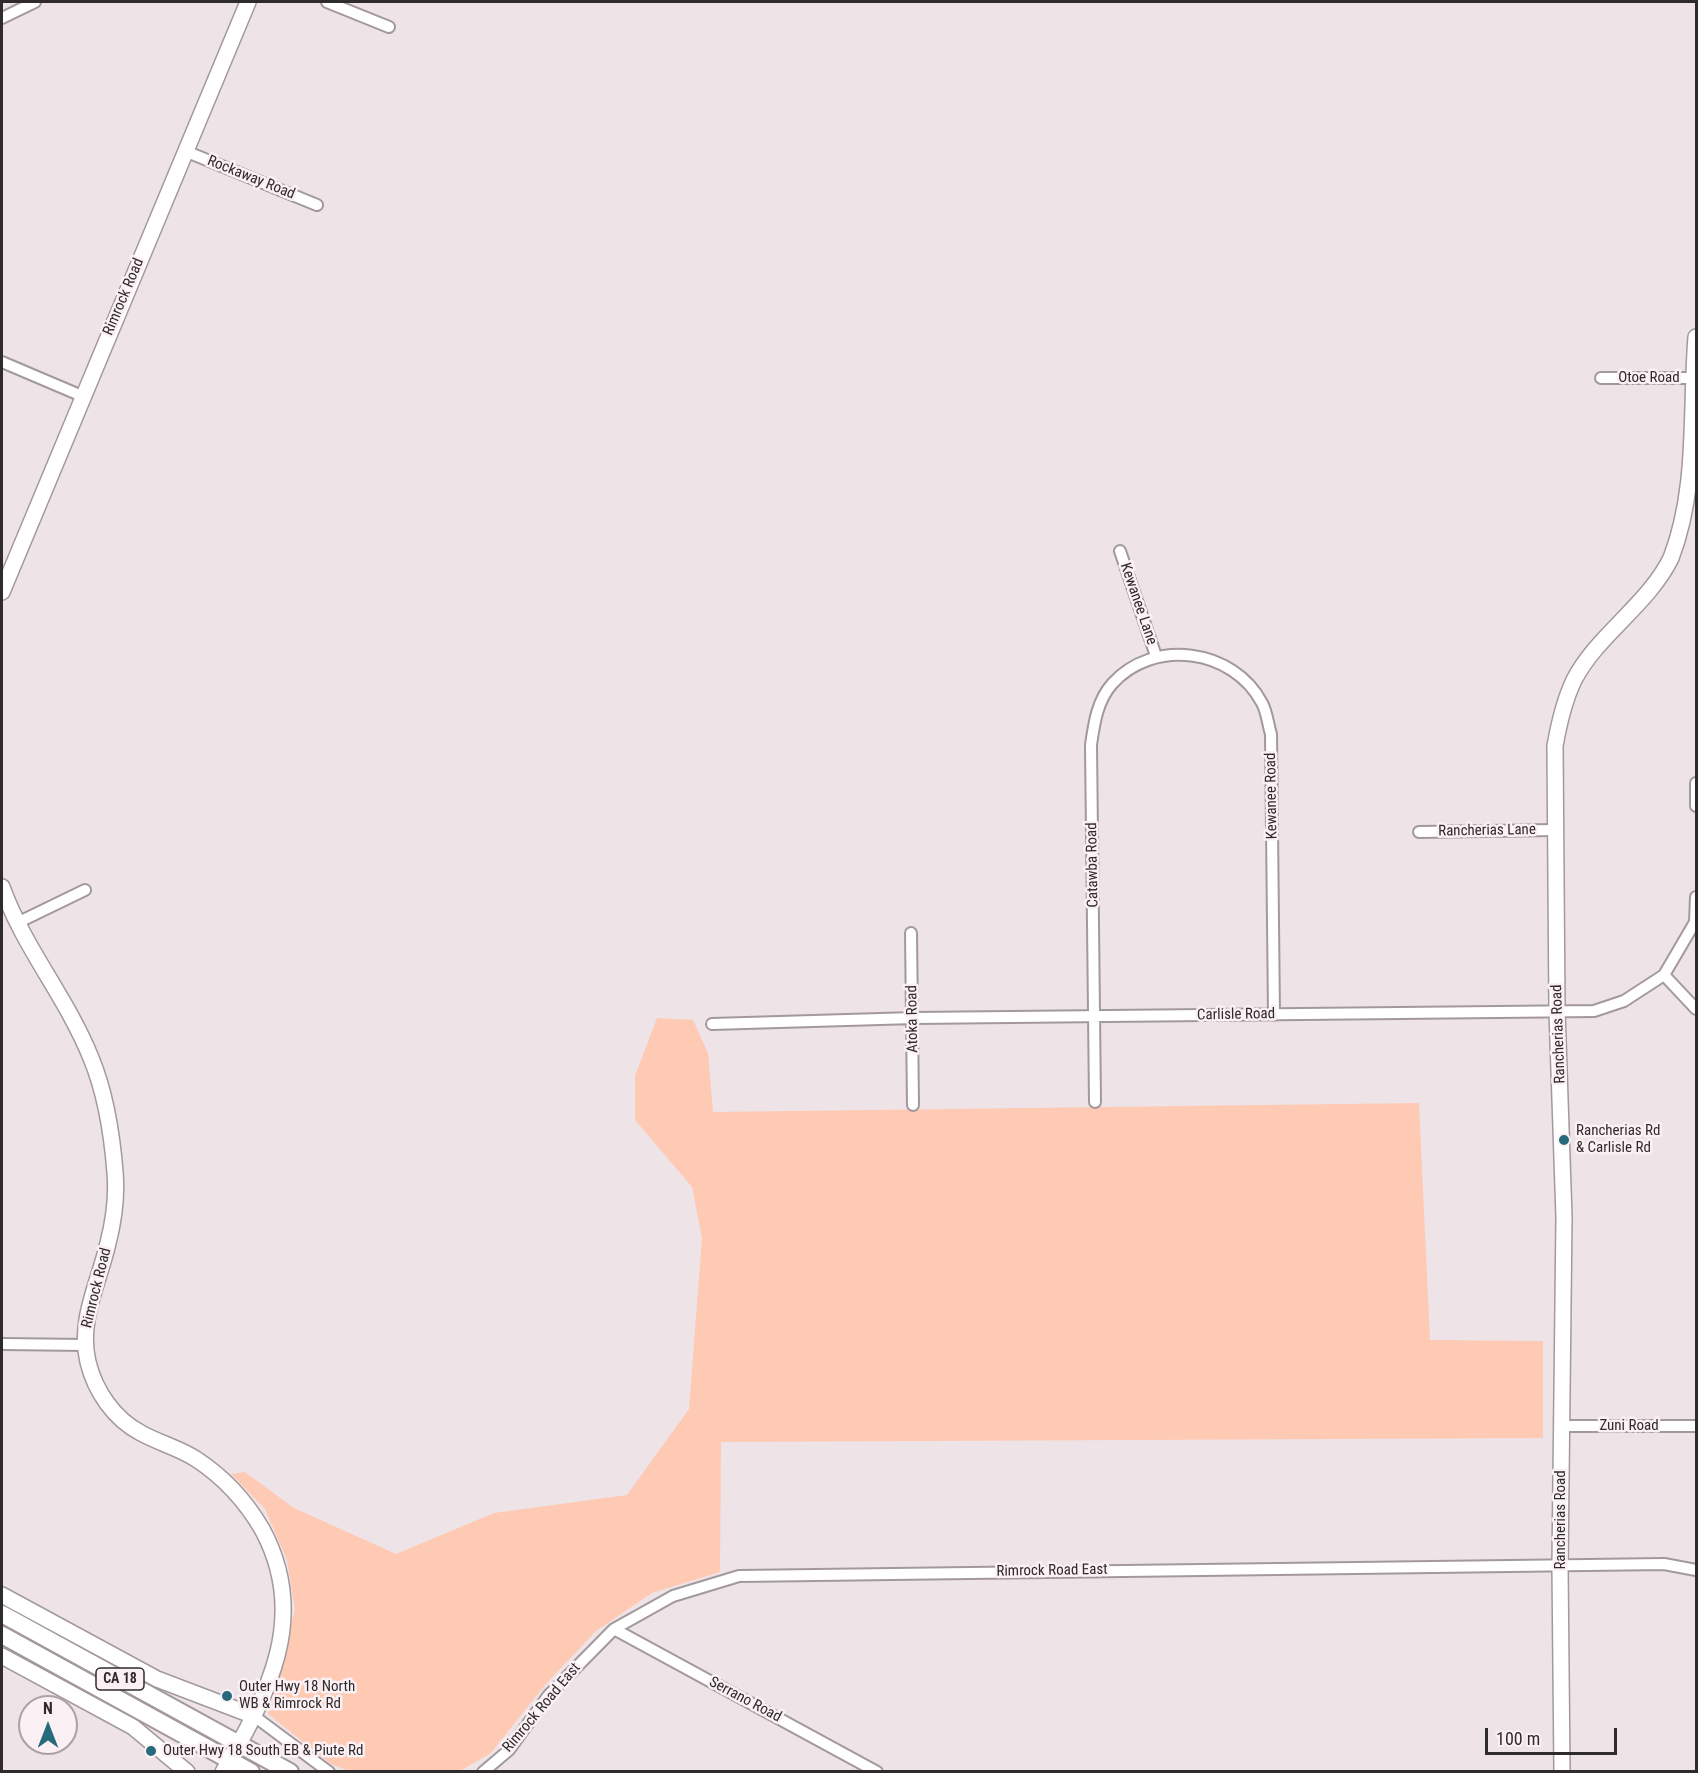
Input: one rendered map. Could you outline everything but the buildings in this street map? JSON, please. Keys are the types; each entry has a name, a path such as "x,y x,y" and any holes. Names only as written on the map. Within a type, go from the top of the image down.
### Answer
{"main road":[{"name":"CA 18","path":"2,1614 290,1772"},
{"name":"CA 18","path":"2,1635 226,1766 251,1772"}],"street":[{"path":"2,18 35,2"},
{"name":"Rimrock Road","path":"2,592 248,2"},
{"path":"327,2 389,27"},
{"name":"Rockaway Road","path":"185,151 317,206"},
{"name":"Rancherias Road","path":"1563,1772 1560,1566 1564,1140 1557,1011 1555,746 1567,698 1575,678 1599,646 1657,581 1692,515 1695,466 1696,337"},
{"path":"2,362 82,396"},
{"name":"Otoe Road","path":"1601,378 1696,378"},
{"name":"Kewanee Lane","path":"1120,551 1156,656"},
{"name":"Kewanee Road","path":"1156,656 1203,657 1239,675 1262,703 1271,734 1274,1015"},
{"name":"Catawba Road","path":"1095,1102 1091,744 1096,713 1112,685 1132,668 1156,656"},
{"path":"1696,783 1696,806"},
{"name":"Rancherias Lane","path":"1419,832 1555,830"},
{"name":"Rimrock Road","path":"2,887 17,923 91,1058 103,1093 112,1139 115,1205 108,1244 88,1311 85,1345 88,1363 98,1388 103,1399 139,1433 197,1460 233,1487 251,1510 276,1559 283,1589 285,1616 281,1643 254,1716 226,1766"},
{"path":"17,923 84,890"},
{"name":"Carlisle Road","path":"712,1024 914,1018 1594,1011 1624,1001 1665,975 1695,921 1696,897"},
{"name":"Atoka Road","path":"911,933 914,1018 913,1105"},
{"path":"1665,975 1696,1009"},
{"path":"2,1344 85,1345"},
{"name":"Zuni Road","path":"1561,1426 1696,1426"},
{"name":"Rimrock Road East","path":"483,1772 508,1750 548,1696 614,1629 673,1596 739,1576 1664,1564 1696,1570"},
{"path":"2,1594 157,1679 254,1716 329,1772"},
{"name":"Serrano Road","path":"614,1629 877,1772"},
{"path":"2,1656 133,1727 187,1772"}],"shaded area":[{"path":"657,1018 693,1020 708,1053 713,1112 1419,1103 1430,1340 1543,1341 1543,1438 721,1442 720,1572 652,1593 596,1631 545,1685 491,1753 460,1771 349,1771 331,1764 268,1714 295,1610 287,1560 265,1509 231,1474 245,1472 294,1508 396,1554 494,1513 627,1495 689,1409 702,1238 692,1187 635,1120 635,1076"}],"place":[{"name":"Rancherias Rd & Carlisle Rd","path":"1564,1140"},
{"name":"Outer Hwy 18 North WB & Rimrock Rd","path":"227,1696"},
{"name":"Outer Hwy 18 South EB & Piute Rd","path":"151,1751"}]}
